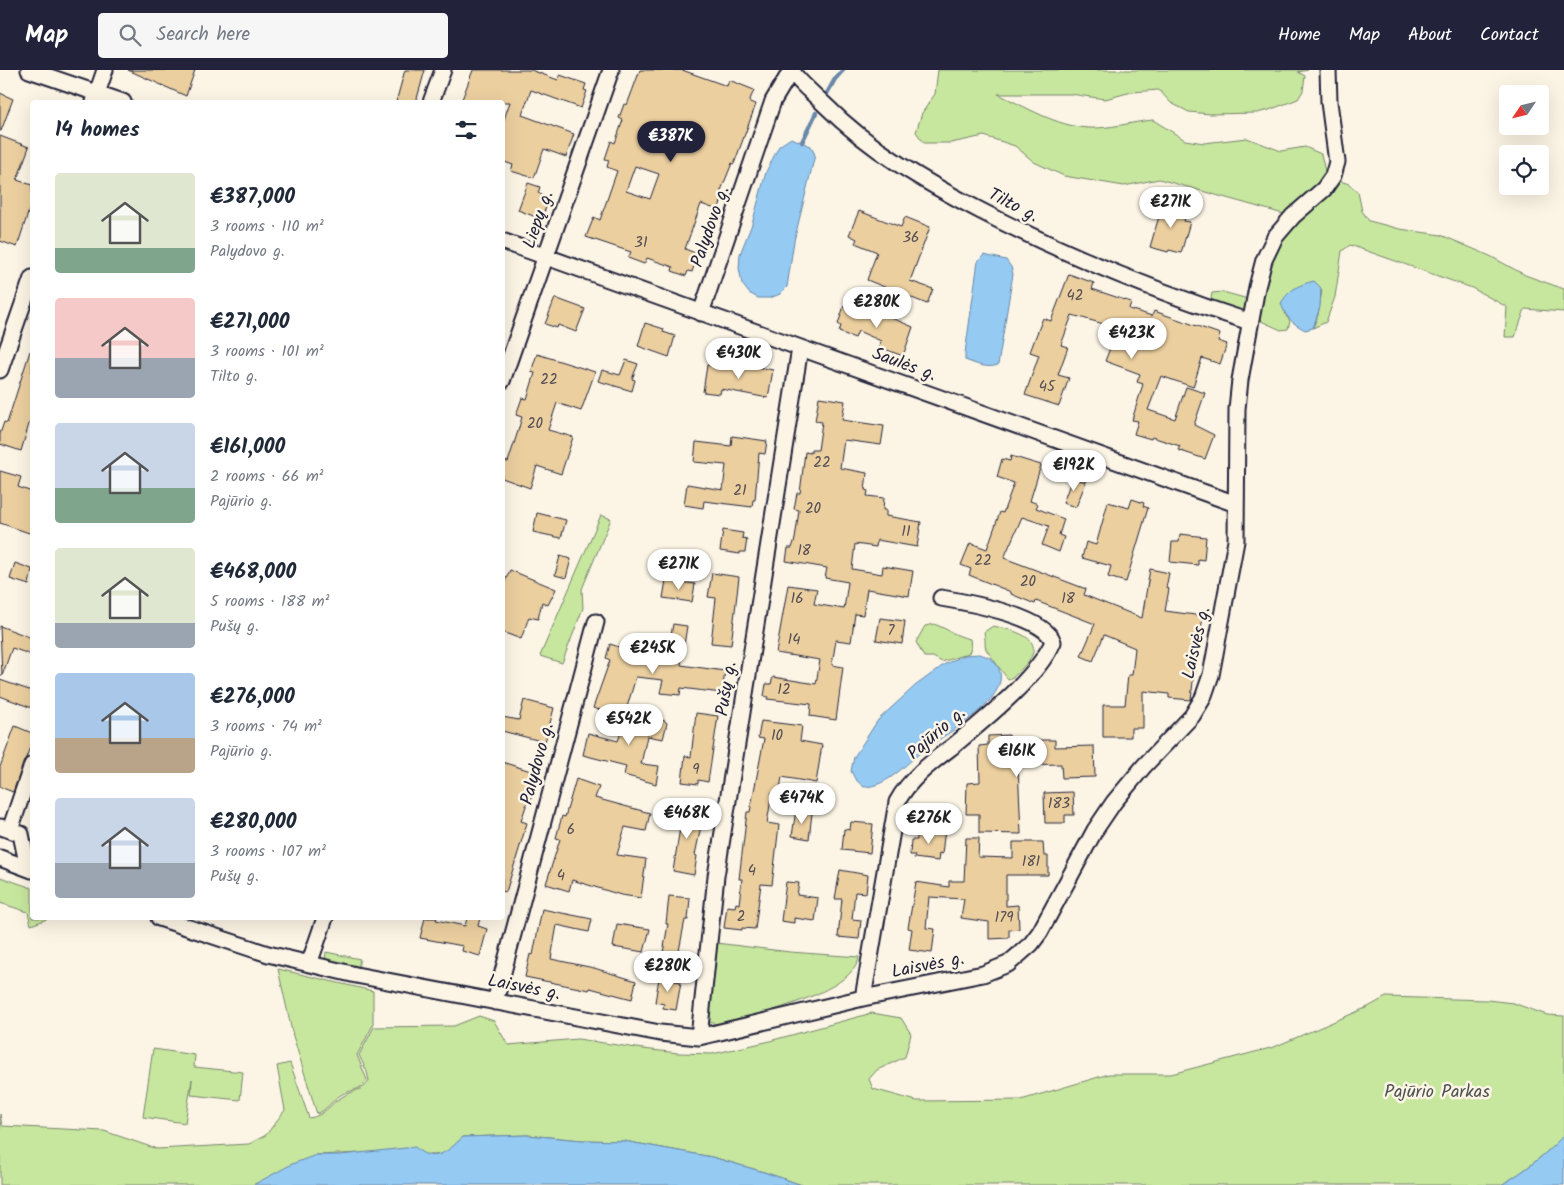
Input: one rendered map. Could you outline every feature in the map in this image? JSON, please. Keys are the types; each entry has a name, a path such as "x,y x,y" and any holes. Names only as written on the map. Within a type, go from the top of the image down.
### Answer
{"street":[{"path":"29,70 96,98 110,100"},
{"path":"96,98 106,70"},
{"path":"432,100 443,70"},
{"name":"Liepų g.","path":"505,373 611,70"},
{"name":"Tilto g.","path":"791,70 839,119 871,145 918,177 1033,238 1135,282 1250,322"},
{"name":"Palydovo g.","path":"701,313 773,101 791,70"},
{"name":"Laisvės g.","path":"165,920 268,954 309,964 660,1033 699,1037 863,998 996,970 1019,956 1040,932 1095,830 1114,802 1158,750 1192,716 1203,698 1211,675 1236,540 1237,409 1250,322 1264,260 1274,238 1293,216 1324,189 1333,176 1337,162 1329,102 1328,70"},
{"name":"Saulės g.","path":"505,242 1236,504"},
{"path":"0,370 30,284"},
{"name":"Pušų g.","path":"699,1037 716,876 800,348"},
{"name":"Pajūrio g.","path":"863,998 897,802 906,786 972,730 1042,663 1053,642 1048,632 1000,610 941,598"},
{"name":"Palydovo g.","path":"495,1002 596,622"},
{"path":"30,771 5,828 21,834 30,869"},
{"path":"0,858 30,869"},
{"path":"309,964 325,920"}],"green space":[{"path":"938,70 1308,70 1298,72 1305,76 1303,91 1298,99 1257,113 1210,114 1189,112 1171,103 1159,90 1132,92 1105,99 1070,94 998,94 1064,124 1088,128 1153,120 1185,140 1204,143 1247,138 1281,151 1305,147 1321,154 1326,176 1349,184 1358,192 1362,211 1369,221 1400,229 1441,235 1490,256 1525,275 1564,289 1564,312 1525,309 1515,337 1505,337 1507,307 1472,288 1350,245 1342,251 1335,297 1326,322 1313,328 1318,315 1322,290 1284,313 1290,321 1288,329 1281,330 1248,315 1213,303 1211,298 1212,293 1223,292 1259,302 1269,255 1287,215 1159,179 1124,186 1064,176 1034,162 1015,146 984,136 951,143 924,143 916,132 922,113 935,94"},
{"path":"601,515 611,519 582,589 583,608 562,663 540,656"},
{"path":"934,624 970,639 971,648 969,653 942,662 933,657 924,657 916,642 925,626"},
{"path":"993,626 1010,630 1026,637 1031,642 1033,648 1032,655 1026,664 1016,675 1008,679 985,647 984,632"},
{"path":"0,877 30,887 30,920 45,920 31,925 28,912 0,903"},
{"path":"716,943 790,952 859,957 853,970 840,982 821,992 777,1009 721,1025 709,1022 708,1014"},
{"path":"326,952 360,959 358,969 325,961"},
{"path":"278,969 373,991 373,1025 357,1055 367,1080 362,1086 339,1096 317,1114 293,1036"},
{"name":"Pajūrio Parkas","path":"1386,997 1487,1000 1513,1003 1547,1015 1564,1016 1564,1135 1534,1162 1501,1185 802,1185 712,1157 624,1141 582,1140 527,1135 463,1137 446,1153 434,1155 363,1153 316,1155 253,1185 0,1185 0,1114 2,1126 104,1131 157,1149 249,1144 266,1135 285,1110 277,1066 290,1063 309,1118 319,1115 345,1095 364,1087 369,1081 359,1055 374,1027 454,1026 479,1016 494,1021 508,1045 578,1039 678,1053 712,1054 766,1042 872,1013 901,1018 911,1034 905,1057 877,1070 869,1079 873,1089 917,1101 1021,1100 1109,1074 1171,1074 1274,1047 1368,1007"},
{"path":"153,1049 195,1055 194,1067 243,1072 240,1100 191,1095 192,1079 185,1123 143,1117"}],"water":[{"path":"791,138 811,146 815,155 794,241 787,287 780,294 770,298 758,298 749,293 742,284 739,268 740,254 752,224 766,172 779,146"},
{"path":"984,255 1006,260 1013,274 998,365 990,366 982,366 965,360 978,261"},
{"path":"1314,281 1321,288 1320,307 1313,328 1305,330 1290,319 1281,303 1295,288"},
{"path":"979,654 991,659 999,669 1000,681 986,704 974,715 881,783 864,787 855,779 851,771 854,757 878,720 915,686 945,664 965,655"},
{"path":"527,1135 582,1140 624,1141 712,1157 802,1185 253,1185 292,1164 316,1155 340,1155 415,1147 428,1155 435,1155 446,1151 463,1137"},
{"path":"1564,1135 1564,1185 1501,1185 1534,1162"}],"building":[{"path":"128,70 195,70 186,96"},
{"path":"405,70 425,70 417,100 397,100"},
{"path":"473,70 531,70 558,80 560,75 586,84 584,90 587,91 581,108 531,90 522,115 574,134 566,157 544,149 534,178 511,171 513,165 505,162 505,116 510,102 505,102 505,100 462,100"},
{"path":"640,70 682,70 727,86 729,80 754,90 749,102 756,104 734,164 732,163 720,193 724,194 718,210 701,204 685,249 698,254 692,272 688,271 686,276 672,271 673,267 647,258 644,264 628,258 631,252 586,237 594,217 600,220 617,171 607,167 609,160 605,159 611,141 615,143 623,120 619,118 624,104 627,105","holes":["635,166 659,174 650,199 626,191"]},
{"path":"0,93 13,99 1,131 0,131"},
{"path":"0,136 29,147 17,180 30,184 30,207 17,247 0,241"},
{"path":"528,183 540,187 538,193 545,196 542,203 547,205 541,219 518,210"},
{"path":"1163,203 1187,210 1184,221 1190,222 1181,253 1150,247"},
{"path":"859,211 901,227 905,217 930,227 910,281 933,289 927,304 867,280 877,252 855,243 857,239 849,235"},
{"path":"1069,274 1094,283 1092,289 1131,302 1129,309 1152,316 1154,311 1220,334 1218,341 1227,344 1220,364 1202,358 1193,387 1161,376 1148,410 1175,419 1186,387 1205,393 1194,425 1214,435 1205,459 1178,450 1180,446 1152,437 1151,439 1134,434 1138,421 1132,420 1143,384 1137,382 1140,374 1105,361 1118,328 1072,315 1061,345 1068,347 1058,375 1069,378 1059,406 1025,395 1039,355 1030,352 1043,318 1051,321"},
{"path":"555,298 585,309 576,332 558,325 557,328 545,324"},
{"path":"844,306 878,319 880,313 913,327 903,356 879,347 881,341 858,331 855,338 839,332 841,326 838,324"},
{"path":"645,323 664,329 663,332 675,336 669,357 638,346"},
{"path":"30,351 30,421 21,451 0,444 0,434 4,422 7,423"},
{"path":"537,354 595,372 581,411 557,403 548,430 573,437 561,474 537,466 530,488 505,479 505,462 508,462 522,417 516,415 522,398 527,399 535,373 531,372"},
{"path":"626,360 638,364 632,379 635,380 632,391 598,381 602,370 620,375"},
{"path":"742,364 773,370 768,398 721,389 720,394 703,392 707,365 741,369"},
{"path":"819,397 845,401 842,420 884,426 881,445 844,440 840,468 867,473 865,490 868,491 867,496 884,498 883,510 886,510 886,516 921,522 917,547 877,540 876,547 855,544 852,569 882,574 883,566 913,571 909,596 867,589 863,615 855,614 851,642 836,640 832,665 843,667 836,720 810,716 811,704 767,699 768,697 764,696 766,684 771,684 773,677 816,684 820,660 776,653 788,585 817,589 814,604 844,609 848,582 825,578 827,568 786,561 788,548 792,548 795,539 799,510 794,509 797,493 800,493 805,452 811,453 811,450 818,450 822,422 815,421"},
{"path":"732,436 767,441 765,454 759,453 755,500 753,500 752,507 704,501 703,508 684,505 687,484 723,490 726,465 694,462 696,442 731,446"},
{"path":"1011,456 1041,465 1030,501 1038,504 1036,508 1064,519 1059,535 1064,537 1059,552 1042,545 1049,526 1022,517 1004,558 1086,589 1084,595 1142,618 1150,569 1169,573 1166,588 1169,589 1165,611 1203,616 1199,644 1197,644 1191,700 1169,698 1169,694 1143,691 1143,728 1131,728 1131,737 1103,737 1103,705 1125,705 1128,675 1132,675 1135,648 1104,635 1093,661 1081,656 1095,624 1036,601 1035,604 1011,594 1011,592 969,575 971,569 961,565 970,543 987,549 1000,512 1003,513 1014,483 997,477 1002,459 1010,461"},
{"path":"0,471 21,477 18,487 30,491 30,533 0,523"},
{"path":"1072,478 1086,482 1076,507 1063,503"},
{"path":"1132,499 1144,503 1143,506 1148,508 1126,582 1108,577 1111,566 1082,558 1086,542 1096,545 1108,502 1129,508"},
{"path":"537,513 566,520 561,538 533,532"},
{"path":"723,530 743,533 742,538 747,539 745,552 740,552 740,554 720,551"},
{"path":"1180,534 1206,537 1204,560 1198,559 1198,565 1170,562 1172,542 1179,542"},
{"path":"560,556 571,559 566,578 555,575"},
{"path":"15,563 30,568 29,585 10,579"},
{"path":"510,570 556,589 548,605 542,602 538,619 529,617 521,639 505,633 505,581"},
{"path":"712,573 739,577 731,645 711,643 716,598 708,597"},
{"path":"666,580 695,584 692,602 663,598"},
{"path":"880,618 905,621 902,644 876,640"},
{"path":"673,624 687,626 681,665 725,671 722,693 681,688 680,695 660,693 663,680 636,677 624,717 593,708 610,660 606,658 610,644 634,652 632,660 666,664"},
{"path":"0,626 30,637 30,654 12,648 2,676"},
{"path":"0,680 30,690 30,707 0,696"},
{"path":"524,700 554,708 545,742 505,732 505,718 519,720"},
{"path":"628,712 667,723 663,739 647,736 641,764 659,766 656,784 624,775 626,766 583,755 588,733 618,741"},
{"path":"696,713 718,716 708,782 698,780 698,784 682,782 685,756 691,757"},
{"path":"761,721 802,726 800,741 822,745 816,783 782,777 779,794 772,793 767,823 779,825 772,885 761,884 755,929 724,928 727,906 735,907 736,903 739,904 742,879 739,879 747,812 750,812 764,739 758,738"},
{"path":"15,726 30,732 30,747 13,792 0,787 0,767"},
{"path":"1009,735 1009,744 1032,744 1032,740 1055,740 1055,747 1094,746 1095,777 1062,778 1061,764 1018,765 1021,834 979,833 979,814 966,814 967,783 980,782 979,746 988,745 988,736"},
{"path":"505,763 534,772 532,777 538,779 532,798 529,797 521,821 527,823 506,892"},
{"path":"576,779 599,787 595,798 650,813 646,831 625,827 617,855 646,859 641,898 621,895 572,880 569,891 546,884 560,839 556,838 562,816 565,817"},
{"path":"1073,792 1074,815 1065,815 1065,823 1045,823 1044,793"},
{"path":"676,807 704,812 695,855 697,856 694,875 673,871 680,828 680,822 674,821"},
{"path":"796,810 812,813 809,839 792,836"},
{"path":"851,822 873,824 870,853 842,850 844,829 850,830"},
{"path":"931,828 945,829 942,854 939,853 938,861 914,858 915,855 910,855 911,840 917,840 917,834 930,835"},
{"path":"966,838 979,838 978,857 1013,858 1013,842 1043,842 1044,856 1048,856 1048,875 1006,875 1006,906 1018,905 1019,929 1009,930 1009,938 989,939 989,922 961,918 964,899 929,897 926,928 935,929 932,953 909,950 912,929 908,928 916,882 949,887 949,881 964,881"},
{"path":"840,870 868,875 866,893 855,892 852,919 861,920 859,939 838,937 842,899 835,899"},
{"path":"786,882 799,883 797,895 818,898 815,921 794,918 794,923 781,921"},
{"path":"669,896 690,898 688,920 685,920 678,956 663,953 668,924 666,924"},
{"path":"542,909 592,919 589,932 557,925 551,959 594,968 636,981 632,999 590,988 589,990 525,977 530,954 533,955"},
{"path":"424,920 436,920 465,926 466,920 480,920 478,926 487,929 480,956 462,951 463,946 420,938"},
{"path":"617,924 650,929 644,952 613,947"},
{"path":"659,978 681,982 676,1010 663,1008 664,1004 655,1002"}],"waterway":[{"path":"825,97 835,79 843,70"},
{"path":"802,142 816,113"}]}
